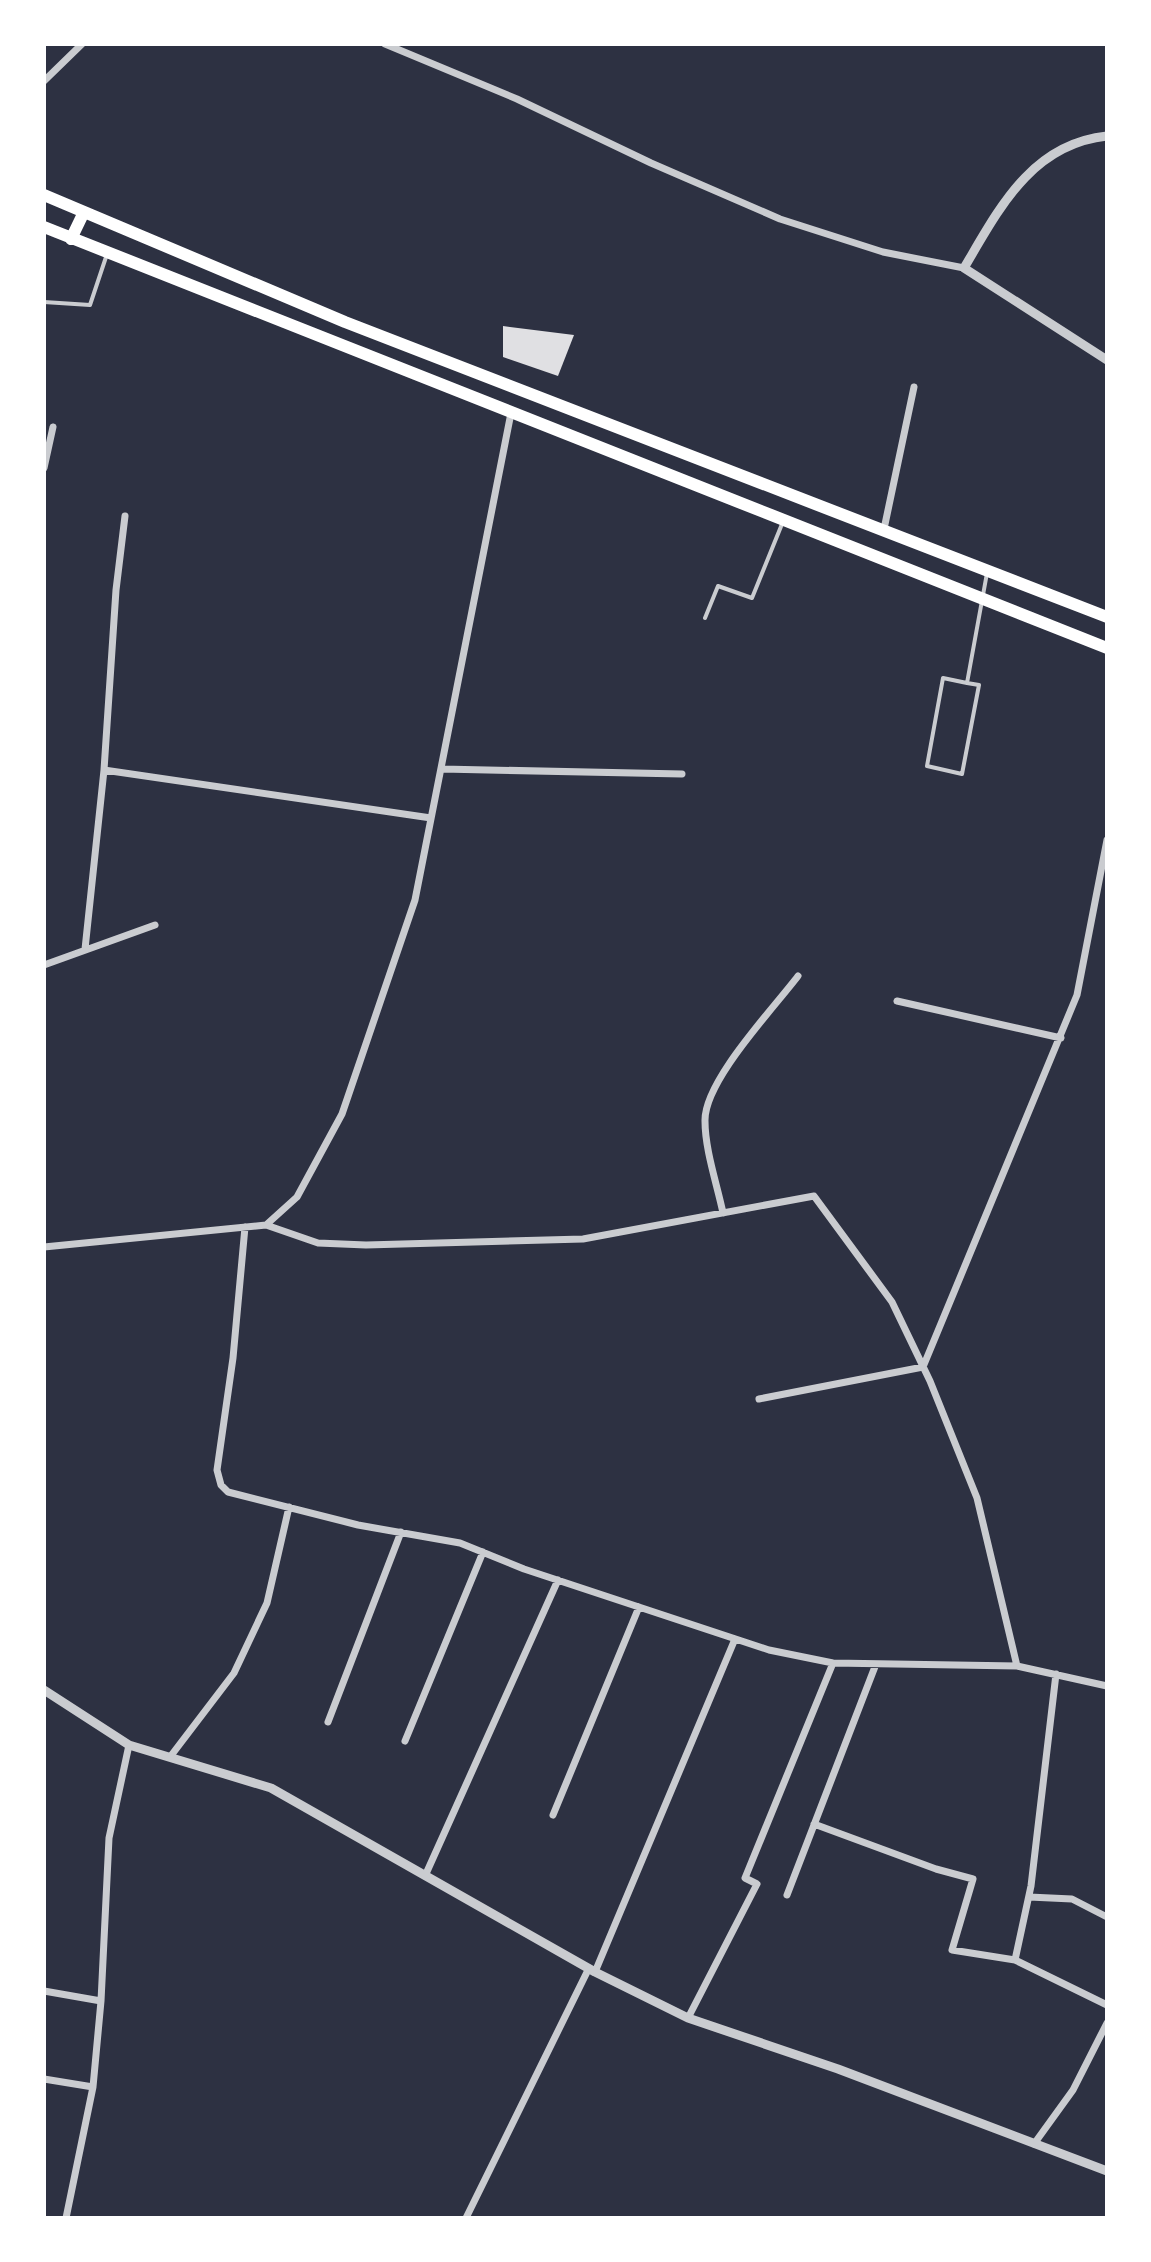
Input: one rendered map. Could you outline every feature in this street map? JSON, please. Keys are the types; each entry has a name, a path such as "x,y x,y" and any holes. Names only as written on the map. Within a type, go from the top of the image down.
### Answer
{"main road":[{"path":"44,195 345,322 1107,617"},
{"path":"71,239 84,212"},
{"path":"44,227 1107,648"}],"street":[{"path":"44,81 82,44"},
{"path":"385,44 517,99 651,163 780,219 883,252 964,268 1107,360"},
{"path":"964,268 1008,194 1040,161 1057,150 1104,137 1107,126"},
{"path":"884,529 914,387"},
{"path":"266,1225 297,1197 342,1114 415,900 511,413"},
{"path":"44,468 53,427"},
{"path":"85,949 104,770 116,590 125,516"},
{"path":"442,769 682,774"},
{"path":"104,770 431,818"},
{"path":"923,1367 1077,995 1107,840"},
{"path":"44,965 155,925"},
{"path":"723,1213 704,1120 708,1102 723,1075 798,976"},
{"path":"897,1001 1061,1038"},
{"path":"44,1247 266,1225 318,1243 366,1245 583,1239 814,1196 892,1302 923,1367 977,1498 1017,1666"},
{"path":"245,1227 233,1358 217,1470 221,1485 228,1492 460,1543 558,1580 735,1639 833,1663 1017,1666 1107,1686"},
{"path":"759,1399 923,1367"},
{"path":"170,1757 234,1673 267,1603 289,1507"},
{"path":"328,1722 401,1532"},
{"path":"405,1741 483,1552"},
{"path":"425,1876 558,1580"},
{"path":"553,1815 639,1607"},
{"path":"466,2218 592,1970 735,1639"},
{"path":"688,2018 757,1884 745,1878 833,1663"},
{"path":"787,1895 876,1664"},
{"path":"1015,1960 1029,1897 1056,1674"},
{"path":"44,1690 129,1745 271,1788 592,1970 688,2018 1107,2171"},
{"path":"66,2218 93,2087 101,2001 109,1838 129,1745"},
{"path":"814,1824 936,1869 973,1879 952,1950 1015,1960 1107,2005"},
{"path":"1029,1897 1072,1899 1107,1917"},
{"path":"44,1991 101,2001"},
{"path":"1034,2144 1073,2090 1107,2023"},
{"path":"44,2079 93,2087"}],"lane":[{"path":"44,302 90,305 107,254"},
{"path":"705,618 718,586 752,598 783,522"},
{"path":"967,683 987,570"},
{"path":"943,678 967,683 979,685 962,774 927,766 943,678"}],"building":[{"path":"503,326 574,335 558,376 503,357"}]}
